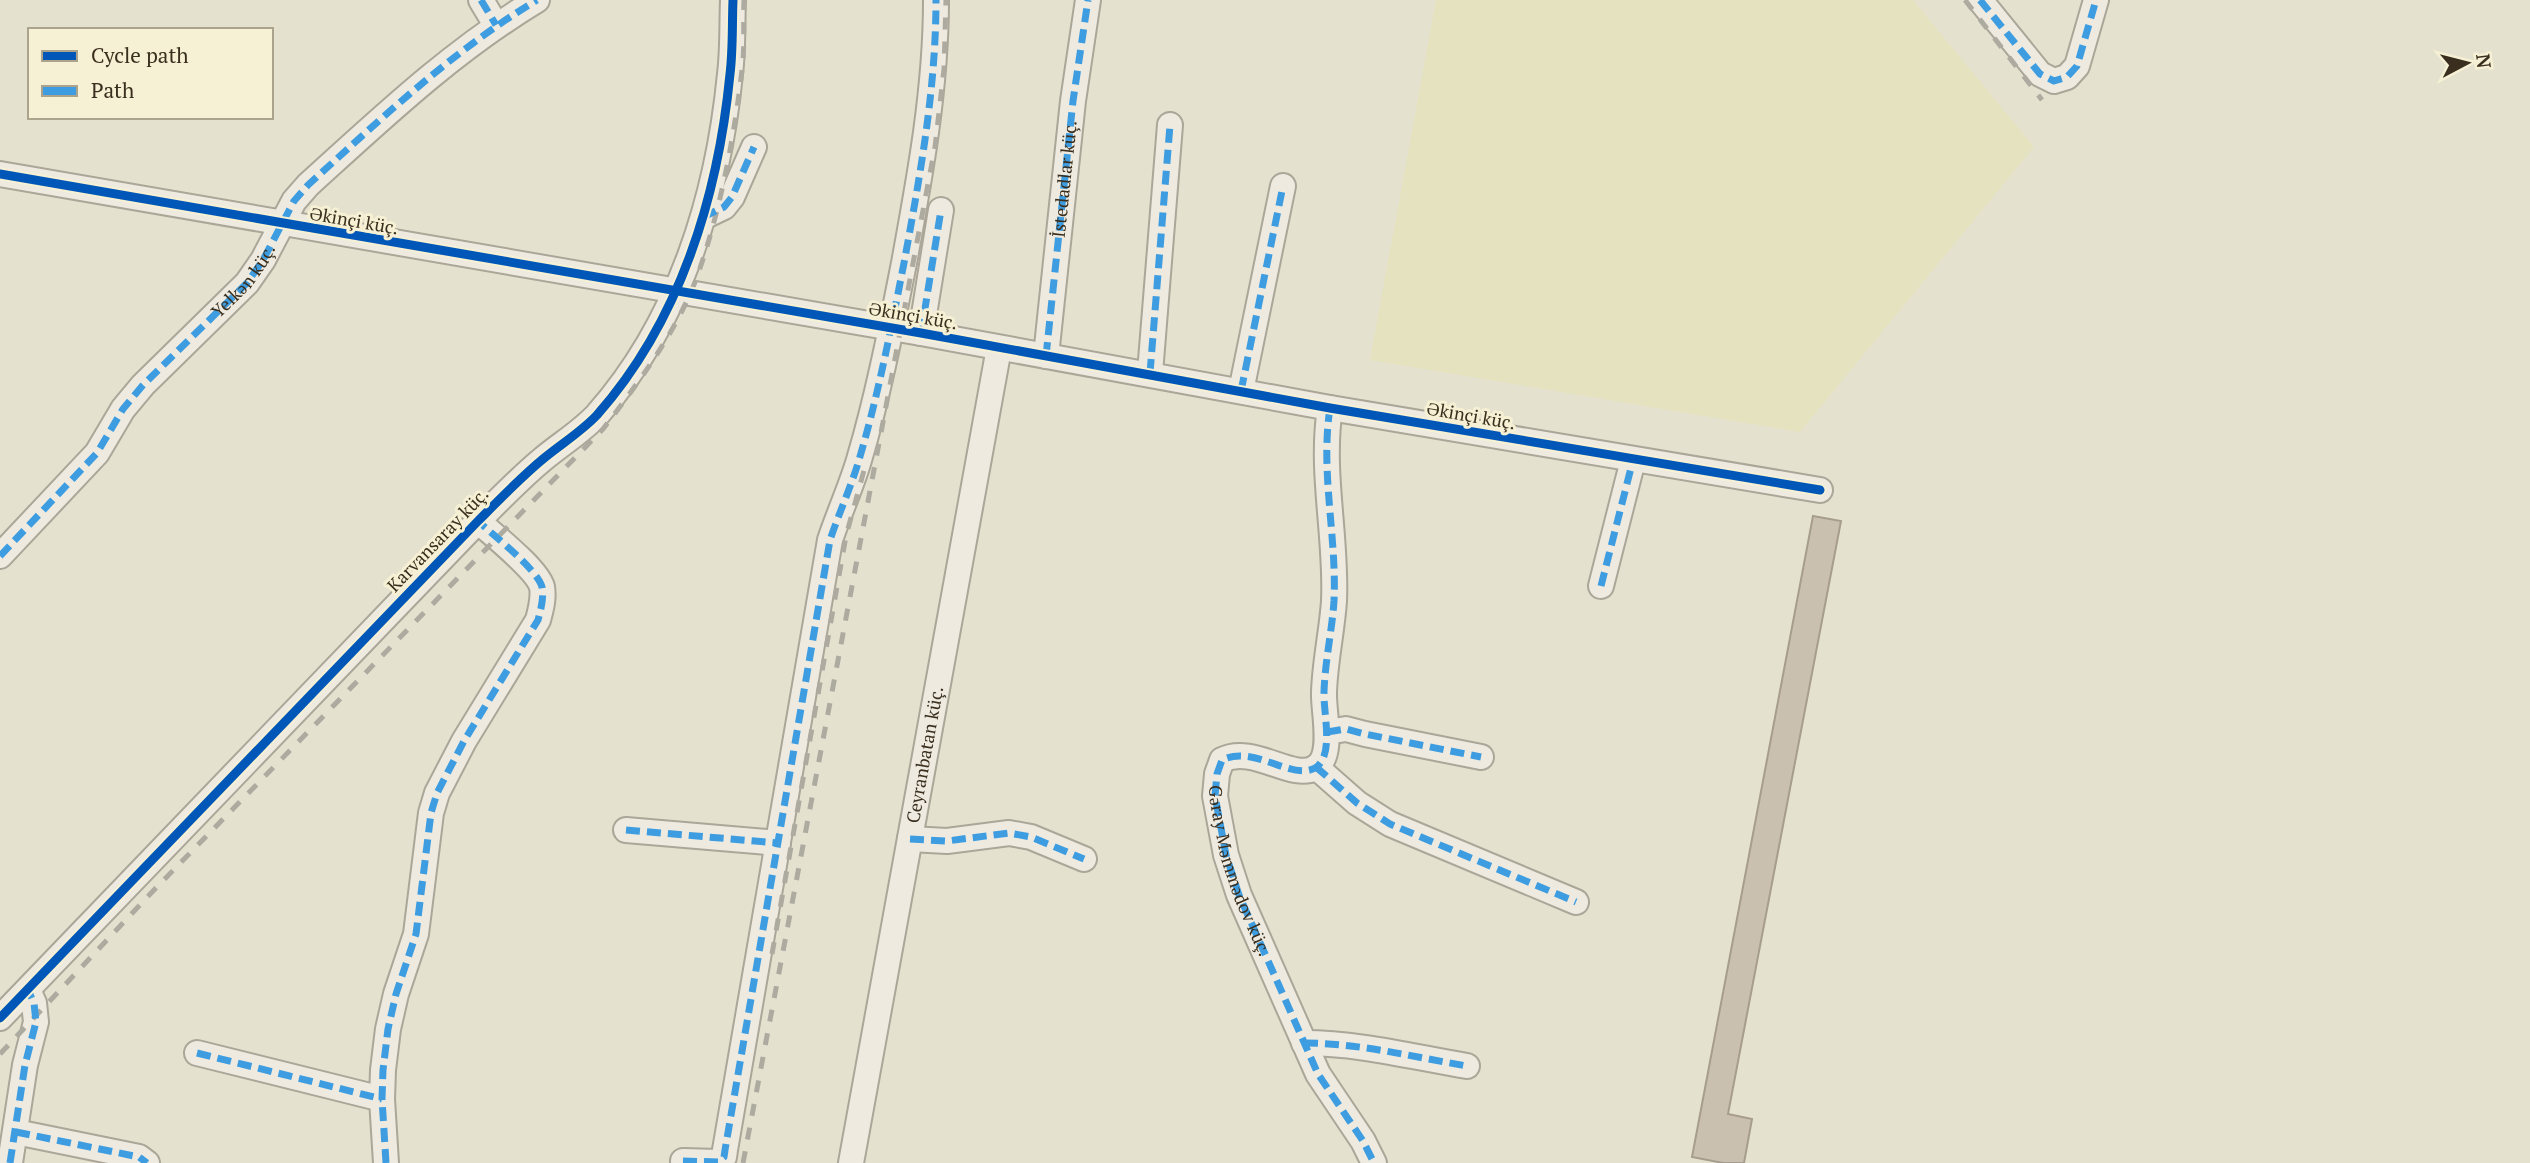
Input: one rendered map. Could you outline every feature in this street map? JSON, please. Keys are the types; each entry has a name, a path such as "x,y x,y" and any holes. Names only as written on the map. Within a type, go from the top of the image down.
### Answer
{"street":[{"path":"481,0 496,25"},
{"name":"Yelkən küç.","path":"0,556 97,453 123,409 142,386 247,283 294,201 308,185 450,58 537,0"},
{"name":"Karvansaray küç.","path":"0,1018 478,521 523,476 595,417 625,382 661,325 677,292 702,217 718,158 730,73 733,0"},
{"path":"683,1161 718,1162 724,1157 830,540 859,462 891,328 928,124 936,48 936,0"},
{"name":"İstedadlar küç.","path":"1046,356 1073,101 1088,0"},
{"path":"1980,0 2040,74 2054,81 2067,77 2077,66 2096,0"},
{"path":"1150,373 1170,125"},
{"path":"702,217 724,207 732,197 754,147"},
{"name":"Əkinçi küç.","path":"0,174 1150,373 1330,408 1820,490"},
{"path":"1241,391 1283,186"},
{"path":"921,333 942,210"},
{"name":"Ceyranbatan küç.","path":"850,1163 999,348"},
{"path":"1330,408 1327,453 1334,601 1324,682 1324,757 1316,767 1357,803 1390,824 1576,902"},
{"path":"1601,586 1633,460"},
{"path":"387,1163 382,1099 388,1029 396,994 416,934 426,842 437,793 464,741 538,620 542,605 542,589 537,575 478,521"},
{"path":"1326,732 1346,729 1481,757"},
{"name":"Gəray Məmmədov küç.","path":"1316,767 1306,771 1246,755 1232,755 1222,760 1217,774 1215,796 1226,855 1239,895 1318,1073 1363,1141 1374,1163"},
{"path":"626,830 778,843"},
{"path":"910,839 947,841 1009,833 1031,837 1084,859"},
{"path":"10,1163 25,1065 36,1021 34,1003 27,990"},
{"path":"1304,1043 1340,1044 1467,1066"},
{"path":"197,1053 382,1099"},
{"path":"16,1132 139,1157 147,1163"}],"shaded area":[{"path":"1436,0 1913,0 2034,147 1800,432 1370,360"}],"building":[{"path":"1813,516 1841,521 1728,1114 1752,1119 1744,1163 1723,1163 1692,1157"}],"railway":[{"path":"0,1054 153,891 603,429 644,374 690,295 713,224 726,173 739,96 744,0"},
{"path":"743,1163 935,147 944,69 946,0"},
{"path":"1965,0 2042,100"},
{"path":"772,954 846,536 866,463"}],"marked path":[{"path":"481,0 496,25"},
{"path":"0,556 97,453 123,409 143,385 247,283 263,260 294,201 308,185 446,64 475,41 537,0"},
{"path":"683,1161 718,1162 724,1157 830,540 866,436 904,263 930,99 936,0"},
{"path":"1046,356 1073,101 1088,0"},
{"path":"1980,0 2040,74 2054,81 2067,77 2077,66 2096,0"},
{"path":"1150,373 1170,125"},
{"path":"703,217 724,207 732,197 754,147"},
{"path":"1241,391 1283,186"},
{"path":"921,333 941,210"},
{"path":"1330,408 1327,456 1334,601 1325,680 1325,754 1315,768 1306,771 1246,756 1222,760 1217,774 1215,796 1226,855 1239,895 1318,1074 1363,1141 1374,1163"},
{"path":"1601,586 1633,460"},
{"path":"386,1163 382,1099 388,1029 396,994 416,934 431,813 437,793 464,741 538,620 542,604 542,587 532,571 478,521"},
{"path":"1327,732 1346,729 1481,757"},
{"path":"1316,767 1357,803 1390,824 1576,902"},
{"path":"626,830 778,843"},
{"path":"910,839 947,841 1009,833 1031,837 1084,859"},
{"path":"10,1163 25,1065 36,1022 34,1003 28,990"},
{"path":"1304,1043 1366,1048 1467,1066"},
{"path":"197,1053 382,1099"},
{"path":"16,1132 139,1157 147,1163"}],"cycle path":[{"path":"0,1018 478,521 534,466 591,421 626,378 651,339 672,298 705,211 724,120 731,65 733,0"},
{"path":"0,174 921,333 1330,408 1820,490"}]}
